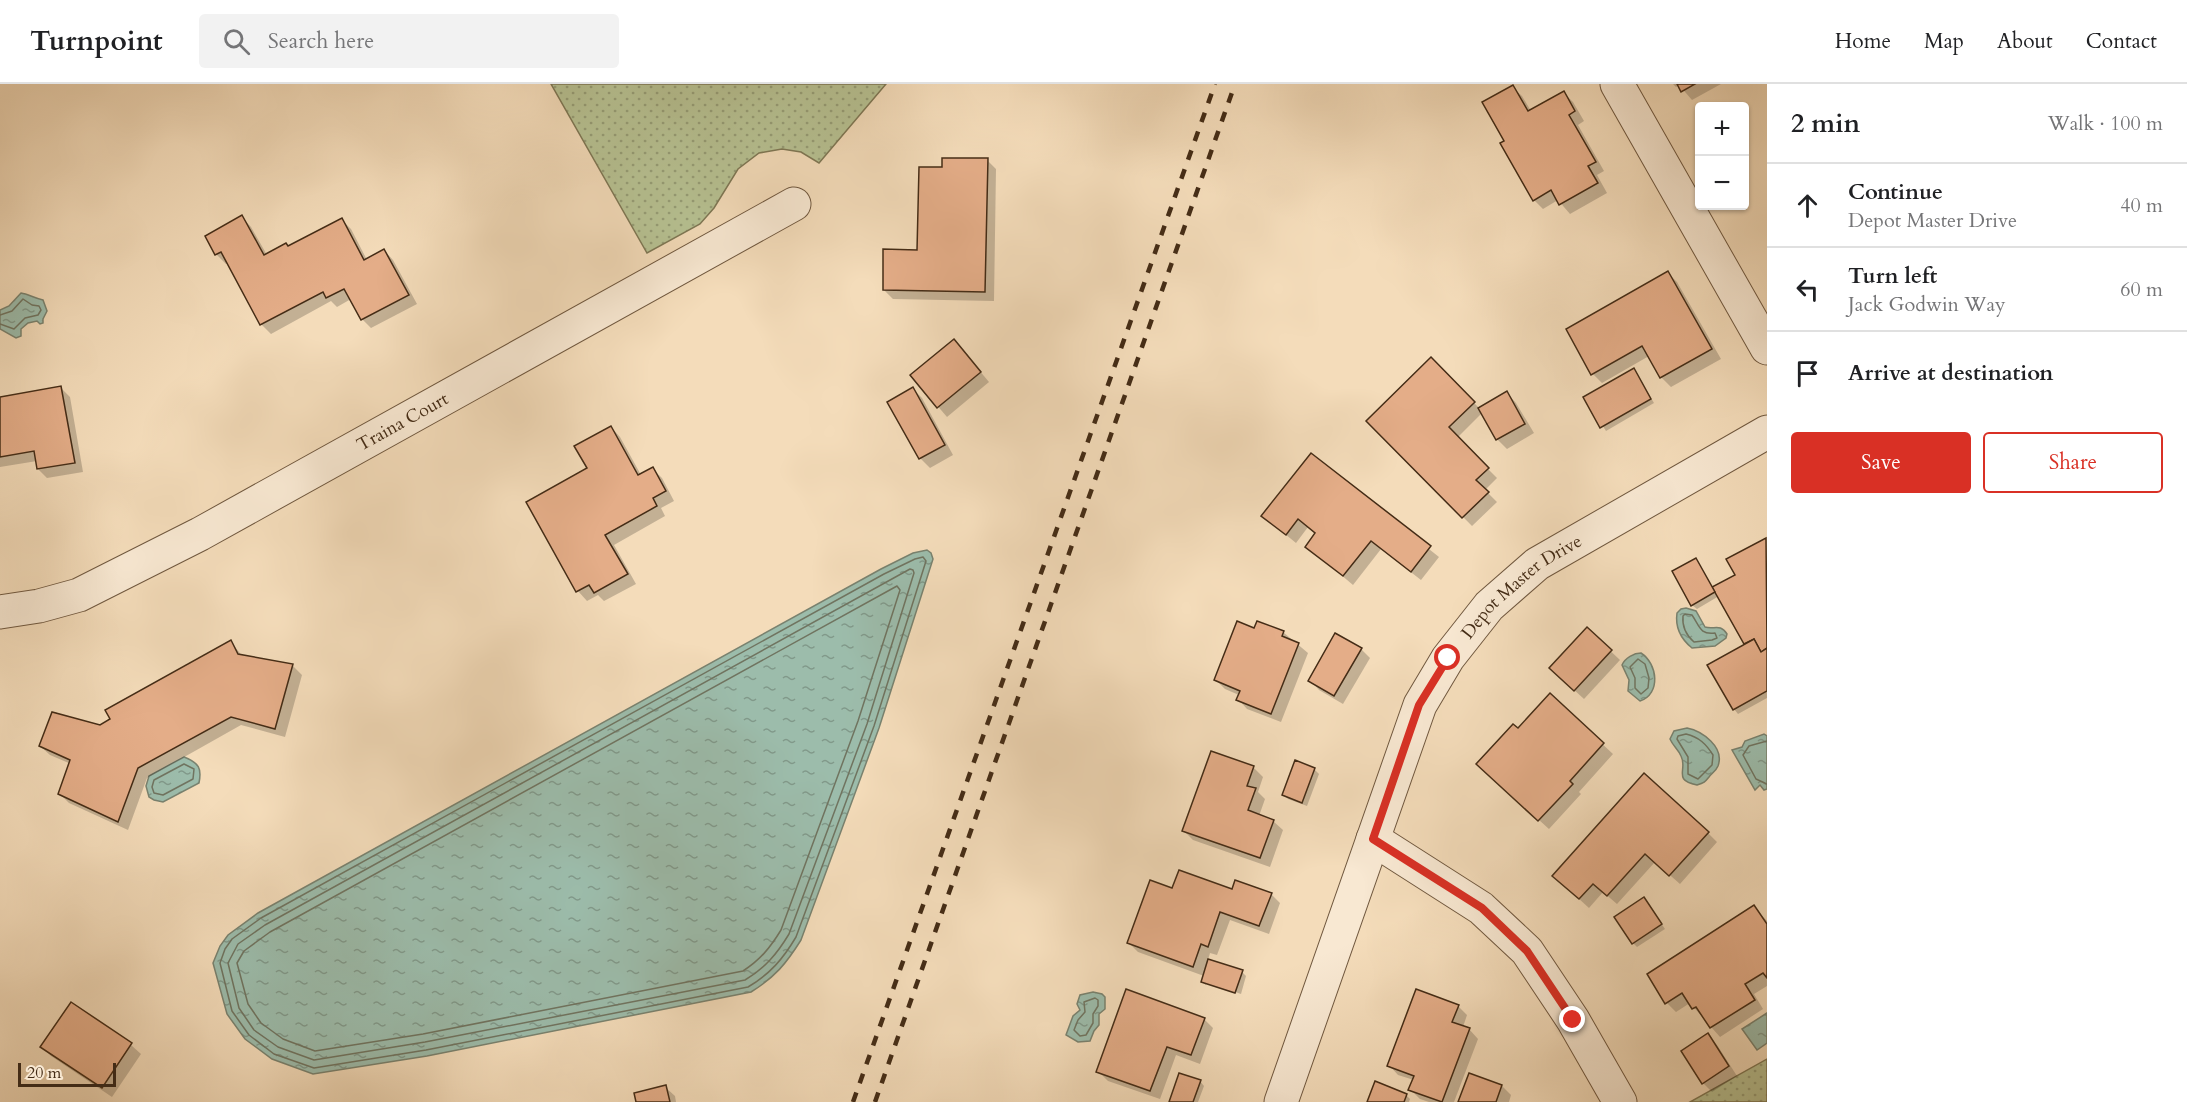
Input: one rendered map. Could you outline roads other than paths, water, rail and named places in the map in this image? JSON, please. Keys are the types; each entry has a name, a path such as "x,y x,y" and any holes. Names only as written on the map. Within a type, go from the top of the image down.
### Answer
{"street":[{"path":"1617,84 1767,348"},
{"name":"Traina Court","path":"0,612 39,606 79,595 200,534 794,204"},
{"name":"Depot Master Drive","path":"1281,1102 1419,705 1448,658 1489,606 1537,564 1767,432"},
{"path":"1373,839 1482,908 1527,951 1573,1020 1620,1102"}],"water":[{"path":"21,293 43,300 47,311 43,323 40,324 37,321 28,323 21,329 21,336 16,338 0,329 0,310 9,306"},
{"path":"927,550 933,559 879,728 801,940 779,969 751,992 427,1056 313,1074 272,1059 245,1039 227,1014 213,963 220,946 228,935 258,913 881,569 913,553"},
{"path":"1686,608 1696,611 1705,627 1722,629 1727,634 1726,638 1715,646 1692,648 1682,637 1677,623 1677,613"},
{"path":"1641,653 1651,664 1655,678 1651,692 1640,701 1628,691 1629,680 1622,665 1630,656"},
{"path":"1687,728 1705,736 1718,752 1718,766 1703,783 1697,785 1689,783 1683,777 1683,761 1670,739 1674,731"},
{"path":"1764,734 1767,736 1767,789 1764,790 1760,785 1755,790 1732,750 1742,747 1745,741"},
{"path":"184,757 193,761 198,767 199,783 163,802 149,797 146,786 149,776"},
{"path":"1093,992 1105,997 1105,1009 1099,1014 1099,1025 1090,1041 1078,1042 1066,1035 1073,1016 1080,1010 1077,1004 1080,995"},
{"path":"1767,1013 1767,1043 1757,1050 1742,1029"}],"railway":[{"path":"853,1102 1215,84"},
{"path":"875,1102 1235,84"}]}
